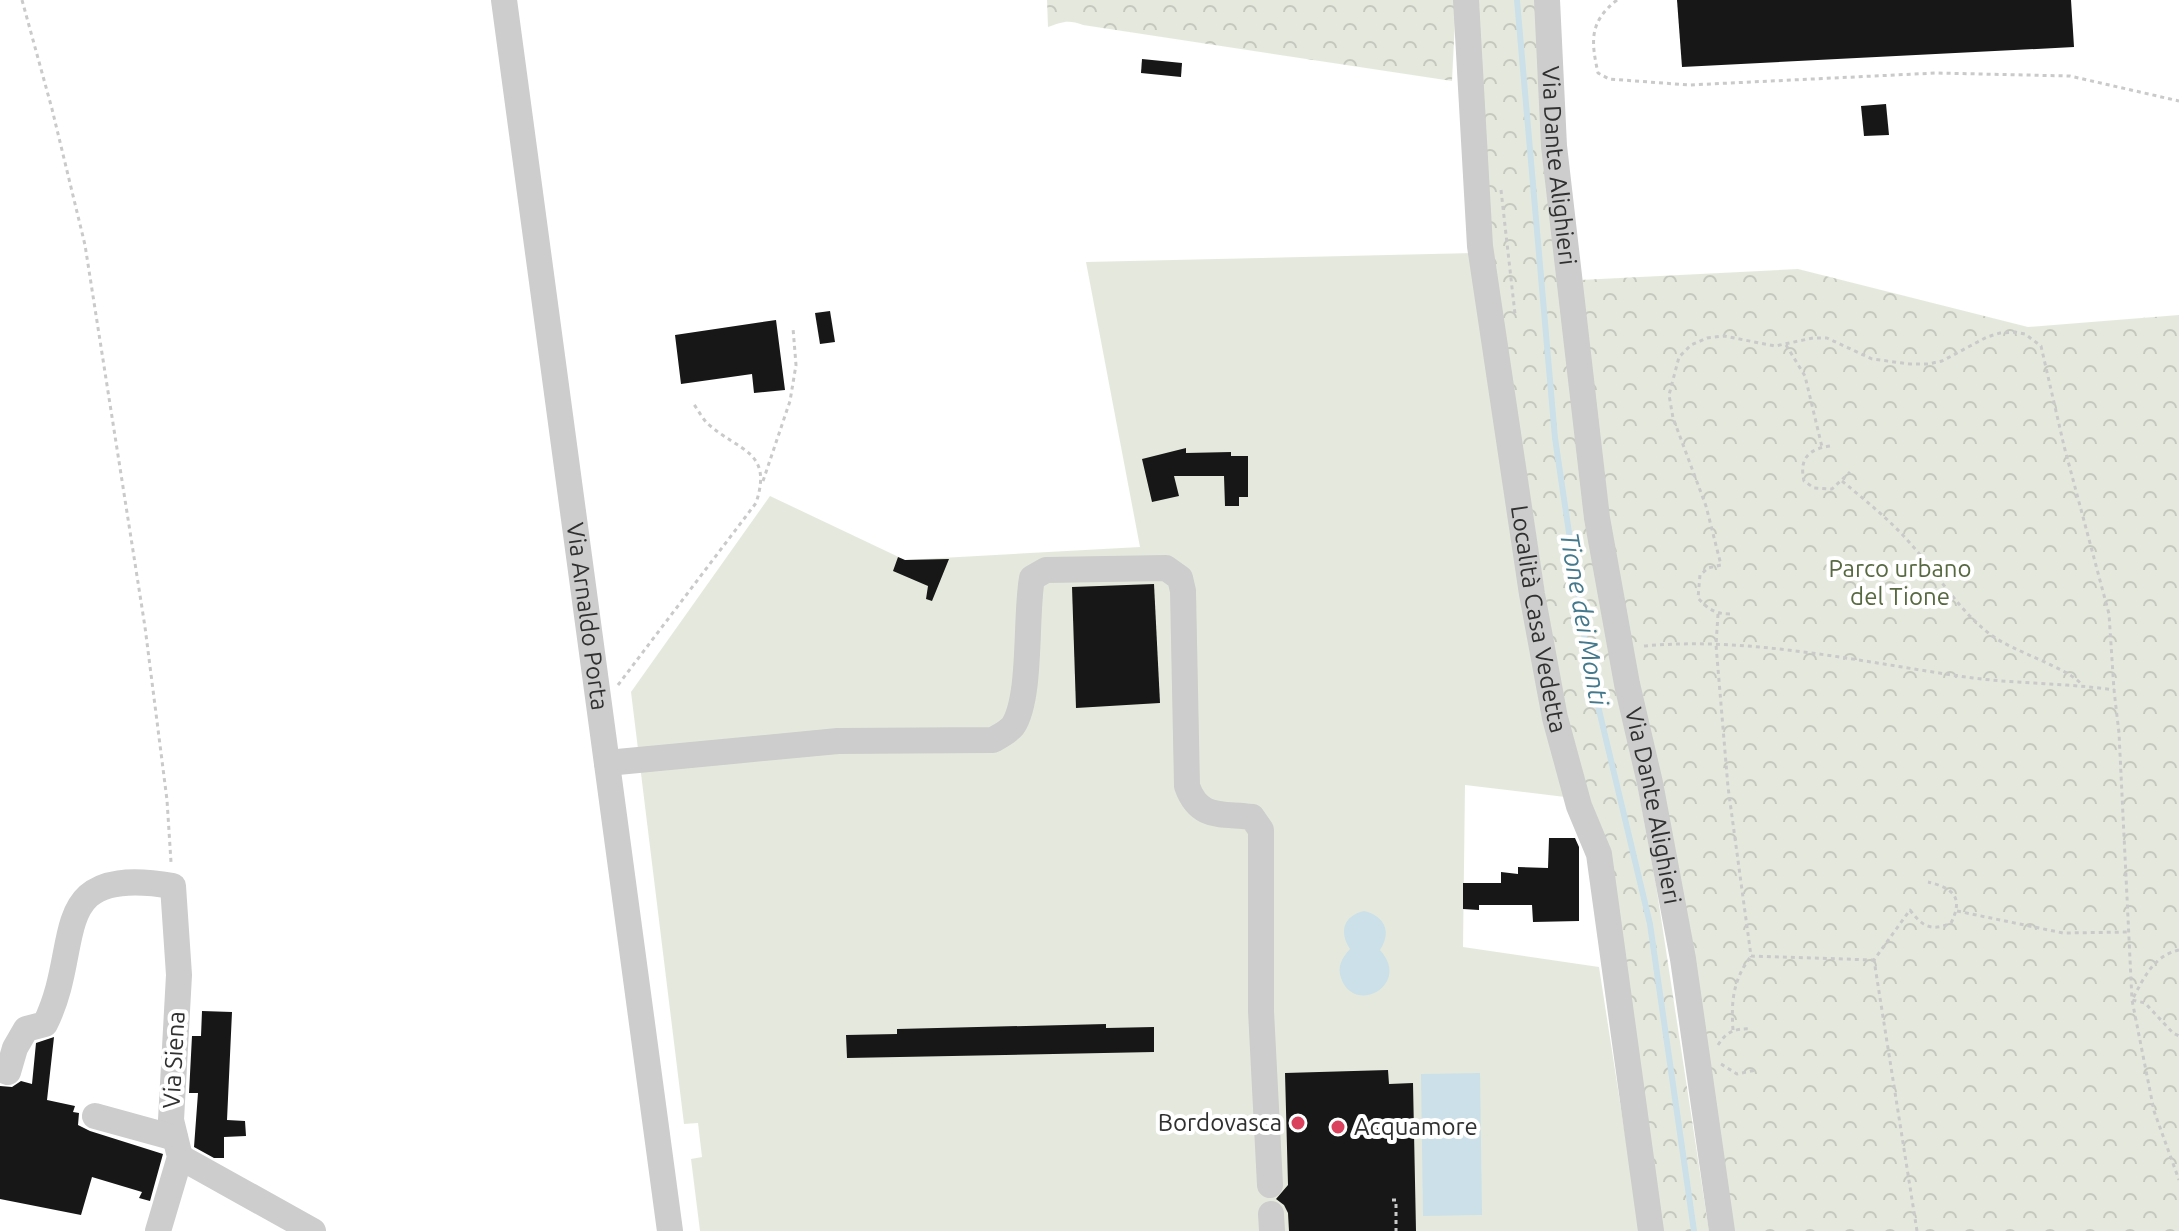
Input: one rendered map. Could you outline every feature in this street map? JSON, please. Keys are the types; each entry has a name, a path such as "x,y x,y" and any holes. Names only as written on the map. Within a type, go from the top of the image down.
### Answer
{"street":[{"name":"Via Arnaldo Porta","path":"504,0 670,1231"},
{"name":"Località Casa Vedetta","path":"1466,0 1480,246 1532,594 1555,718 1579,806 1599,854 1651,1231"},
{"name":"Via Dante Alighieri","path":"1547,0 1554,146 1597,518 1683,959 1722,1231"},
{"path":"607,763 838,741 993,740 1011,729 1020,712 1027,655 1027,602 1032,578 1046,570 1166,568 1180,578 1183,591 1187,786 1193,803 1204,811 1252,817 1261,830 1261,1011 1270,1185"},
{"path":"0,1069 8,1072 15,1048 26,1029 45,1024 56,997 77,907 89,894 108,885 131,881 173,886"},
{"name":"Via Siena","path":"158,1231 178,1148 171,1120 179,975 173,886"},
{"path":"95,1116 178,1148 313,1231"}],"path":[{"path":"22,0 85,245 145,627 167,800 173,886"},
{"path":"1617,0 1602,12 1591,43 1598,73 1609,79 1689,85 1936,73 2070,76 2179,101"},
{"path":"1500,186 1516,325"},
{"path":"613,691 756,503 790,401 796,365 793,328"},
{"path":"1730,614 1718,614 1698,598 1700,575 1708,568 1721,565 1706,506 1673,418 1669,395 1673,370 1679,357 1691,345 1707,338 1724,336 1748,343 1786,345 1827,338 1872,359 1910,364 1942,361 2000,333 2025,334 2041,346 2109,614 2119,733 2132,1000 2154,1111 2179,1180"},
{"path":"1786,345 1805,376 1822,447"},
{"path":"693,403 707,423 737,443 759,465 763,481"},
{"path":"1830,446 1811,451 1802,461 1804,481 1814,488 1832,489 1850,472"},
{"path":"1842,481 1912,544 1968,616 1994,638 2076,677 2082,685"},
{"path":"1718,614 1716,645 1728,787 1751,956 1733,988 1733,1030"},
{"path":"1620,648 1685,642 1778,650 1979,679 2114,690"},
{"path":"1917,1231 1874,960 1910,910 1921,925 1933,928 1951,923 1957,911 1956,898 1949,888 1928,882"},
{"path":"1957,911 2063,933 2128,932"},
{"path":"2132,1000 2149,968 2166,953 2179,950"},
{"path":"1751,956 1874,960"},
{"path":"2132,1000 2145,1003 2179,1036"},
{"path":"1751,1029 1733,1030 1717,1046 1722,1065 1737,1074 1756,1070"},
{"path":"1392,1200 1396,1200 1396,1231"}],"green space":[{"path":"1047,0 1456,0 1452,81 1073,22 1048,27"},
{"path":"1476,0 1539,0 1628,735 1656,885 1709,1231 1659,1231 1585,792 1562,706 1490,235"},
{"path":"1474,253 1565,797 1465,785 1463,947 1599,967 1640,1231 700,1231 691,1159 702,1157 698,1123 684,1124 631,692 770,496 905,560 1140,547 1086,262"},
{"name":"Parco urbano del Tione","path":"1798,269 2028,327 2179,315 2179,1231 1728,1231 1603,496 1580,280"}],"water":[{"path":"1364,911 1377,917 1386,931 1380,950 1388,963 1389,974 1385,984 1377,991 1357,995 1348,989 1341,978 1340,966 1350,949 1344,931 1347,921"},
{"path":"1480,1073 1482,1215 1423,1216 1421,1074"}],"building":[{"path":"1677,0 2071,0 2074,47 1682,67"},
{"path":"1142,59 1182,63 1181,77 1141,73"},
{"path":"1886,104 1889,135 1864,136 1861,106"},
{"path":"830,311 835,342 820,344 815,313"},
{"path":"776,320 785,390 754,393 752,374 681,384 675,335"},
{"path":"1186,448 1186,453 1231,452 1231,456 1248,456 1248,497 1239,497 1239,506 1225,506 1224,476 1174,476 1179,496 1152,502 1142,459"},
{"path":"898,557 905,560 949,559 932,601 926,599 928,586 893,571"},
{"path":"1154,584 1160,703 1076,708 1072,587"},
{"path":"1549,838 1575,838 1579,847 1579,921 1533,922 1532,905 1479,905 1479,910 1463,909 1463,883 1501,883 1501,872 1518,874 1518,867 1548,868"},
{"path":"202,1011 232,1012 227,1120 245,1121 246,1136 224,1137 224,1158 214,1158 194,1147 198,1093 189,1093 192,1036 201,1036"},
{"path":"1106,1024 1106,1028 1154,1027 1154,1052 847,1058 846,1035 897,1034 897,1029"},
{"path":"54,1037 47,1100 75,1106 73,1112 79,1113 78,1125 90,1131 163,1154 150,1201 139,1198 142,1192 92,1177 81,1215 0,1199 0,1086 12,1087 21,1081 32,1084 36,1043"},
{"name":"Acquamore","path":"1388,1070 1389,1084 1413,1083 1416,1231 1289,1231 1288,1213 1276,1199 1288,1185 1285,1073"}],"waterway":[{"name":"Tione dei Monti","path":"1517,0 1555,438 1589,668 1650,924 1694,1231"}],"place":[{"name":"Bordovasca","path":"1298,1123"},
{"name":"Acquamore","path":"1338,1127"}]}
